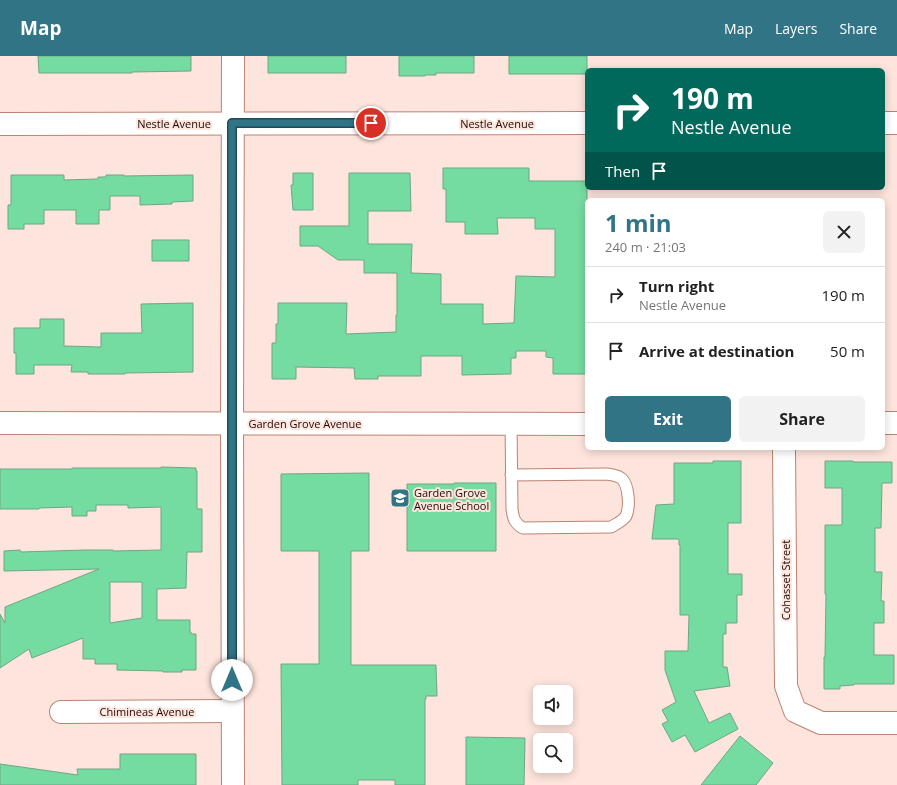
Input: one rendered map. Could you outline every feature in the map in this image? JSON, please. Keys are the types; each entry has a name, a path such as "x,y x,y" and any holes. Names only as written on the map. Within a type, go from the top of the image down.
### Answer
{"street":[{"path":"233,56 233,785"},
{"path":"885,122 897,122"},
{"name":"Nestle Avenue","path":"0,124 585,123"},
{"name":"Garden Grove Avenue","path":"0,423 585,424"},
{"path":"885,424 897,423"},
{"name":"Cohasset Street","path":"784,450 786,686 795,711 821,723 897,722"},
{"name":"Chimineas Avenue","path":"61,712 232,711"}],"lane":[{"path":"511,424 511,475 512,509 513,518 518,525 523,528 611,527 619,523 626,516 628,490 622,479 617,475 511,475"}],"building":[{"path":"38,56 191,56 191,71 132,73 39,73"},
{"path":"268,56 346,56 346,73 268,73"},
{"path":"399,56 474,56 474,73 436,73 436,75 425,76 399,76"},
{"path":"509,56 587,56 587,68 585,68 585,74 509,74"},
{"path":"443,168 529,168 529,181 585,181 587,198 585,198 585,374 553,374 553,358 546,357 546,351 516,351 516,358 511,358 511,374 462,375 462,356 421,356 421,376 378,376 378,379 355,379 354,368 296,367 296,379 272,379 272,343 276,343 278,303 347,303 346,334 396,332 397,273 364,273 364,260 338,260 318,246 300,246 300,226 349,226 349,173 410,173 411,211 368,211 368,244 412,244 411,273 441,274 441,304 483,304 483,324 514,323 516,276 555,277 555,229 535,229 535,218 497,218 498,234 465,234 465,222 446,222 446,189 443,189"},
{"path":"293,173 313,173 313,210 293,210 291,185 293,185"},
{"path":"11,175 64,175 64,180 98,179 98,177 106,177 106,175 193,175 193,201 172,202 172,204 140,205 140,196 110,196 110,210 99,210 99,224 76,224 76,210 44,210 44,224 24,224 24,229 8,229 8,205 11,205"},
{"path":"152,240 189,240 189,261 152,261"},
{"path":"193,303 193,372 88,374 88,372 71,372 72,365 34,365 34,374 16,374 14,328 40,328 40,319 64,319 64,346 101,347 101,333 142,333 141,304"},
{"path":"713,461 741,461 741,523 728,523 728,574 742,574 742,595 737,595 737,623 726,623 726,634 723,634 723,667 727,667 730,686 694,691 709,723 730,713 738,729 695,752 685,735 672,742 662,724 668,721 662,710 676,702 665,670 665,651 688,651 689,615 680,615 679,539 652,539 656,505 674,504 674,463 713,463"},
{"path":"825,461 892,462 892,483 882,483 881,528 875,528 875,572 882,572 881,601 884,601 884,623 874,623 874,655 894,655 894,684 854,684 840,686 840,689 824,689 826,594 825,525 842,525 842,488 825,488"},
{"path":"196,468 197,471 197,509 202,509 202,552 187,552 186,588 157,589 157,620 190,620 190,632 191,634 196,634 196,670 163,672 117,670 117,664 95,664 95,659 83,659 83,638 32,658 29,649 0,668 0,614 5,623 5,607 99,569 4,571 4,551 161,550 161,507 128,508 128,505 96,505 96,511 87,511 87,516 72,516 72,507 0,509 0,469","holes":["110,582 142,582 142,618 110,623"]},
{"path":"369,473 369,551 351,551 351,665 436,665 437,696 426,696 425,699 425,785 395,785 395,780 358,780 358,785 282,785 281,664 319,664 319,551 281,551 281,474"},
{"path":"496,483 496,551 407,551 407,484"},
{"path":"740,736 773,763 756,785 701,785"},
{"path":"466,737 525,738 524,785 466,785"},
{"path":"120,754 196,754 196,785 0,785 0,764 78,775 77,769 120,769"}],"place":[{"name":"Garden Grove Avenue School","path":"400,498"}],"route":[{"path":"232,680 232,123 371,123"}]}
